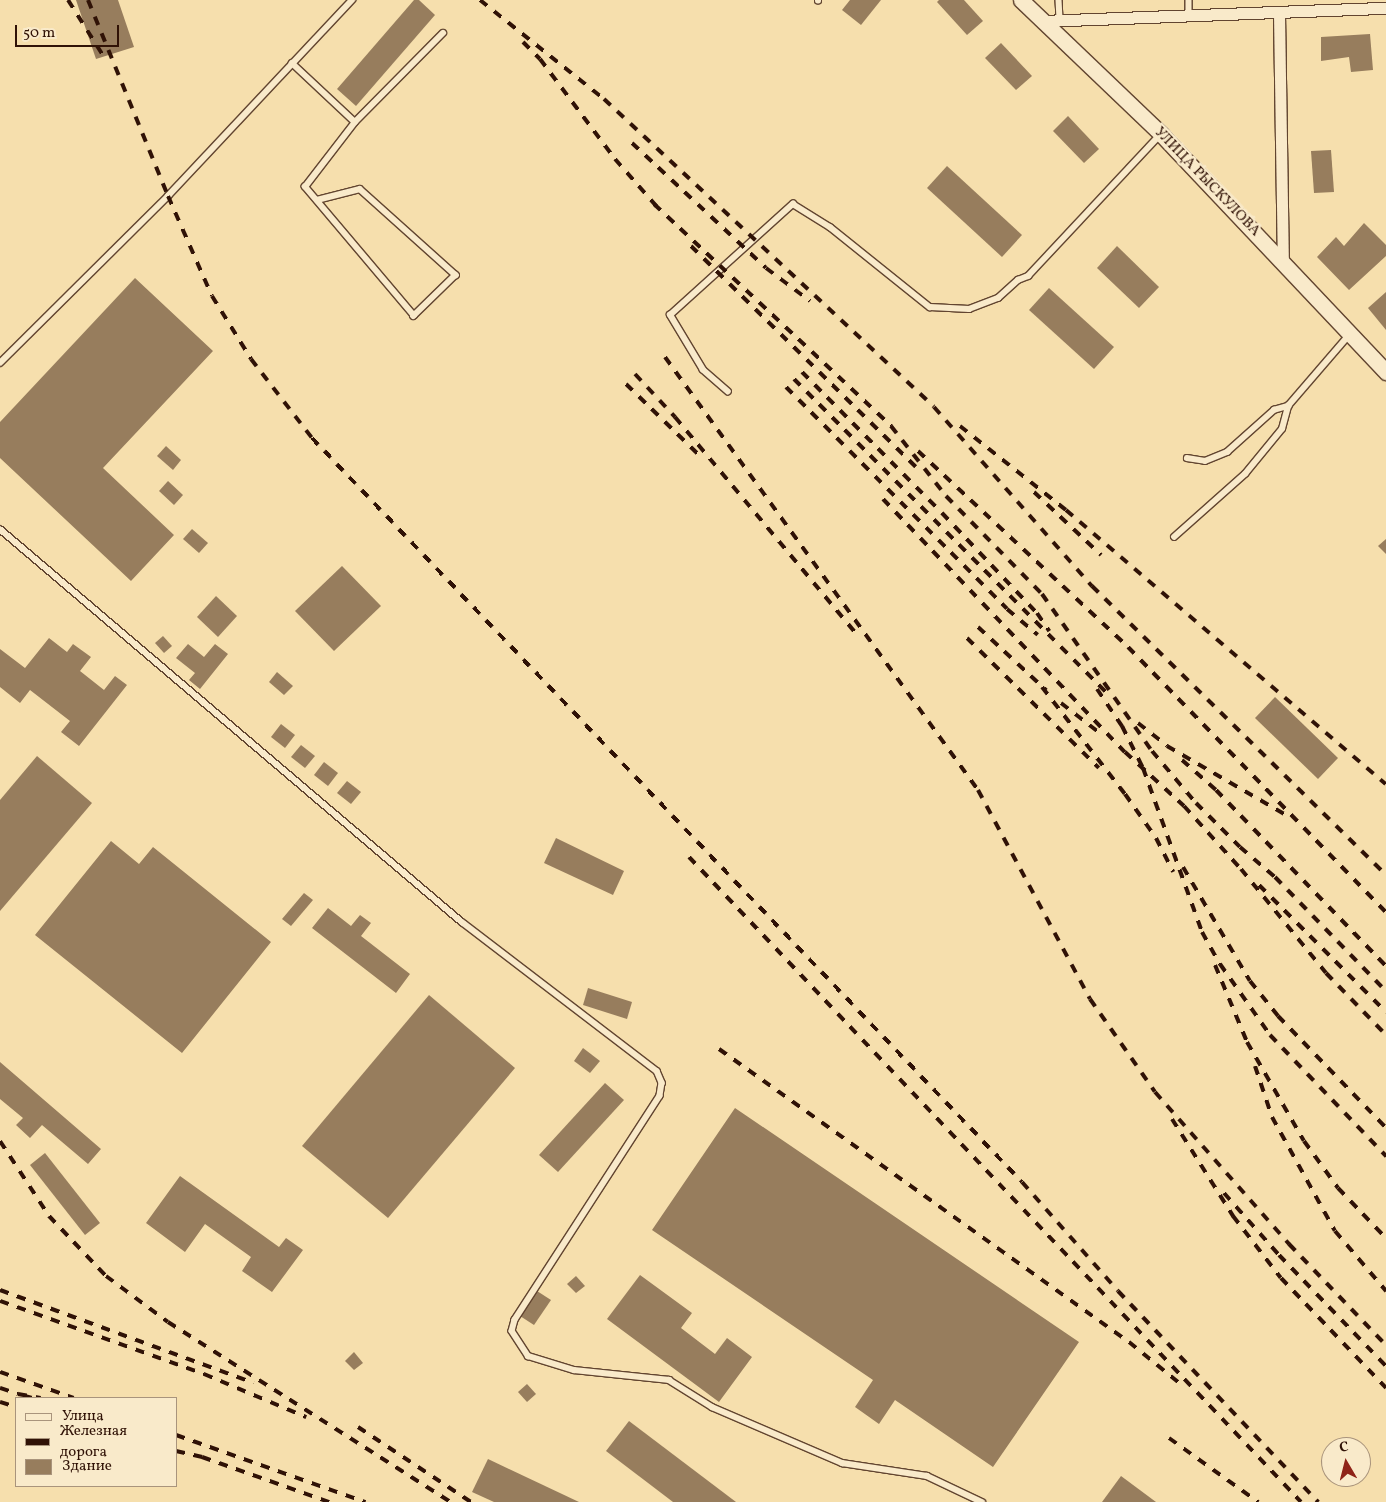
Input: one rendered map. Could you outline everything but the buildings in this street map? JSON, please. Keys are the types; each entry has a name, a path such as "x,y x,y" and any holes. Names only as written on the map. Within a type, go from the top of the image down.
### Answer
{"street":[{"name":"УЛИЦА РЫСКУЛОВА","path":"1021,0 1161,134 1386,372"},
{"path":"1042,21 1189,14 1279,14 1372,4 1386,8"},
{"path":"1279,14 1283,262"}],"lane":[{"path":"0,363 168,196 352,0"},
{"path":"1059,0 1060,21"},
{"path":"1189,0 1189,14"},
{"path":"317,200 360,188 456,275 414,316 305,186 355,122 443,33"},
{"path":"292,63 355,122"},
{"path":"728,392 703,370 670,315 793,204 830,227 930,307 969,309 998,298 1018,280 1028,276 1161,134"},
{"path":"1174,537 1245,474 1282,429 1288,406 1350,334"},
{"path":"1187,458 1204,461 1227,452 1274,410 1288,406"},
{"path":"0,529 462,922 657,1071 662,1083 660,1096 515,1320 512,1331 528,1356 574,1370 669,1380 712,1407 842,1463 927,1476 982,1502"}],"railway":[{"path":"68,0 106,60"},
{"path":"88,0 168,196 212,296 251,359 312,438 1022,1182 1118,1291 1318,1502"},
{"path":"480,0 604,99 934,407 1092,586 1386,875"},
{"path":"523,42 540,59 615,159 658,208"},
{"path":"632,143 766,268 810,301"},
{"path":"654,204 891,426 946,496 1042,594 1152,751 1196,803 1240,847 1275,877 1386,991"},
{"path":"691,246 916,467"},
{"path":"665,357 978,790 1090,999 1155,1092 1289,1244 1386,1345"},
{"path":"802,372 942,513 1037,613 1049,631"},
{"path":"635,374 675,417 858,636"},
{"path":"794,379 1106,692"},
{"path":"626,384 701,457"},
{"path":"786,387 1007,609 1038,635"},
{"path":"960,426 1066,510 1386,784"},
{"path":"918,451 1128,647 1386,912"},
{"path":"1034,492 1101,555"},
{"path":"883,499 1125,752 1184,806 1241,869 1326,973 1386,1035"},
{"path":"978,627 1046,690"},
{"path":"967,638 1099,768"},
{"path":"1042,687 1125,794 1156,838 1173,872"},
{"path":"1097,689 1122,726 1143,768 1202,932 1220,964 1270,1035 1386,1156"},
{"path":"1061,703 1101,734"},
{"path":"1138,723 1167,746 1286,815"},
{"path":"1182,760 1216,790 1386,966"},
{"path":"689,857 1301,1502"},
{"path":"1183,867 1250,981 1278,1016 1386,1128"},
{"path":"1259,885 1386,1012"},
{"path":"1215,965 1247,1042 1304,1141 1338,1188 1386,1238"},
{"path":"719,1049 1129,1342 1183,1386"},
{"path":"1255,1066 1272,1117 1335,1231 1386,1291"},
{"path":"1172,1119 1233,1216 1281,1278 1386,1388"},
{"path":"0,1141 49,1216 106,1276 168,1322 451,1502"},
{"path":"1224,1193 1279,1255 1386,1366"},
{"path":"0,1290 254,1383"},
{"path":"0,1301 204,1374 306,1417"},
{"path":"0,1372 71,1397"},
{"path":"0,1388 18,1394"},
{"path":"28,1397 18,1394 35,1397"},
{"path":"0,1402 15,1407"},
{"path":"358,1427 471,1502"},
{"path":"178,1436 365,1502"},
{"path":"1169,1438 1258,1502"},
{"path":"178,1451 202,1457 329,1502"}]}
